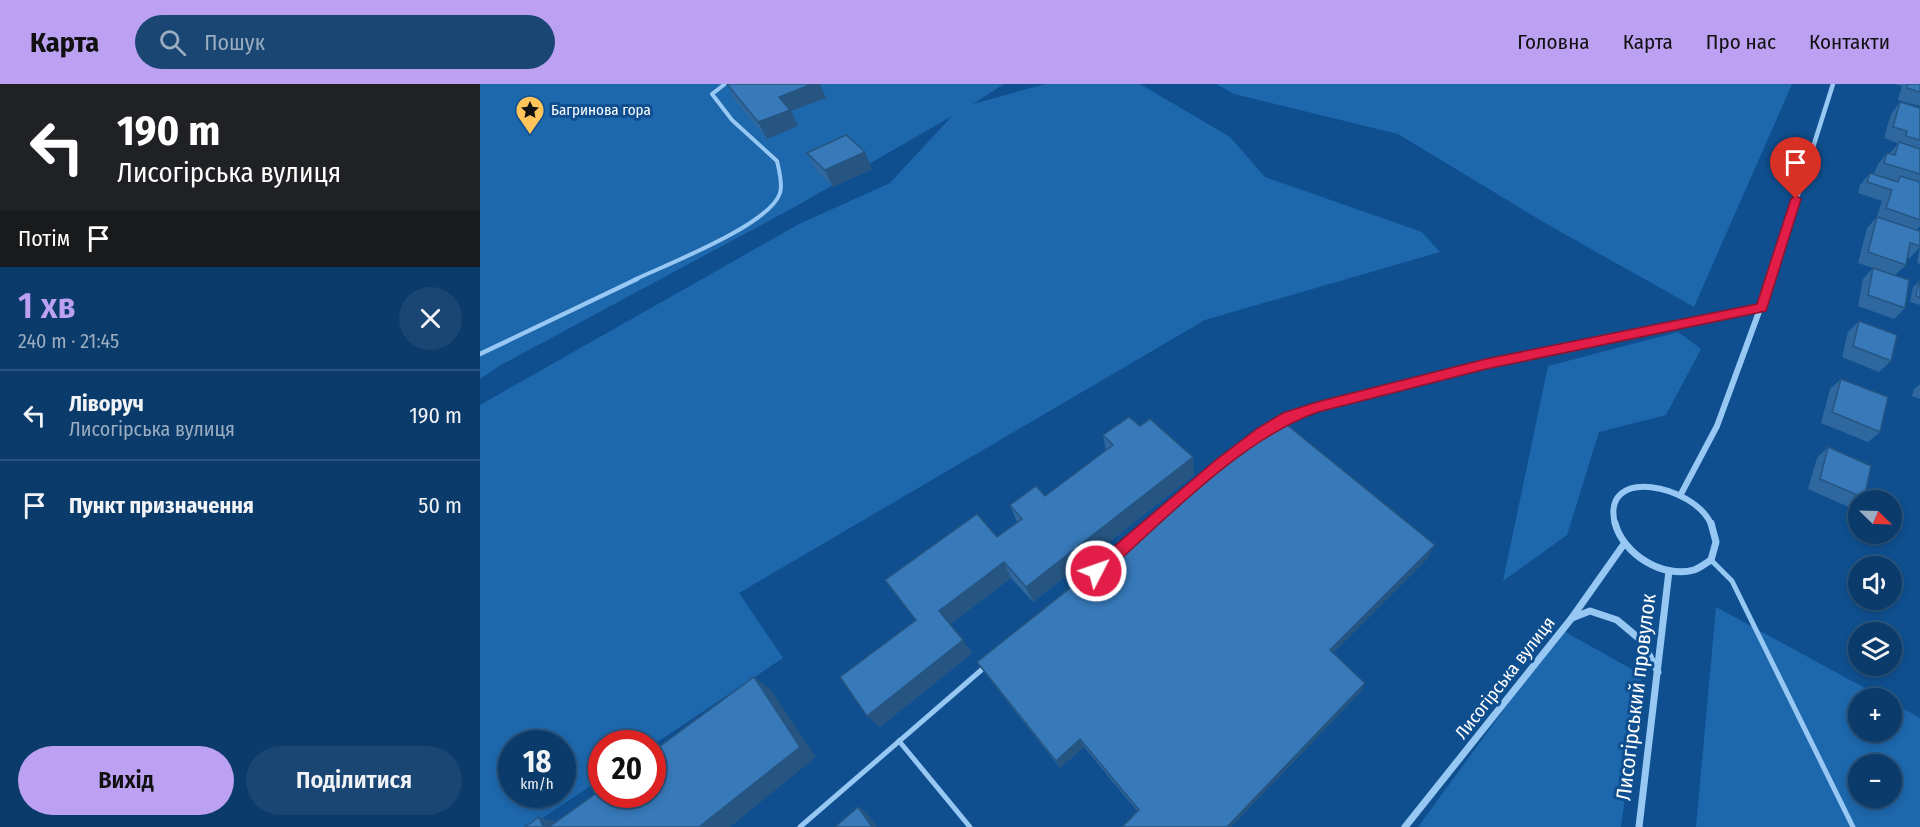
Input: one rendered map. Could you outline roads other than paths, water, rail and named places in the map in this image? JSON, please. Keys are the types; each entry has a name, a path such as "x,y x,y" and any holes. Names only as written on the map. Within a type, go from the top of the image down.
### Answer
{"street":[{"path":"1681,494 1717,426 1762,308 1833,84"},
{"path":"1663,486 1681,494 1694,503 1710,521 1716,542 1711,560 1694,571 1669,571 1644,561 1624,544 1614,523 1615,504 1627,490 1663,486"},
{"name":"Лисогірська вулиця","path":"1405,827 1571,619 1624,544"},
{"name":"Лисогірський провулок","path":"1639,827 1669,571"},
{"path":"1571,619 1590,611 1617,620 1642,641 1658,673"}],"lane":[{"path":"480,354 739,230 768,211 780,193 777,160 732,120 712,94 726,84"},
{"path":"1159,517 1263,432 1288,417 1317,407 1486,364 1762,308"},
{"path":"1711,560 1732,581 1853,827"},
{"path":"800,827 988,664"},
{"path":"899,741 970,827"}],"place":[{"name":"Багринова гора","path":"530,136"}]}
